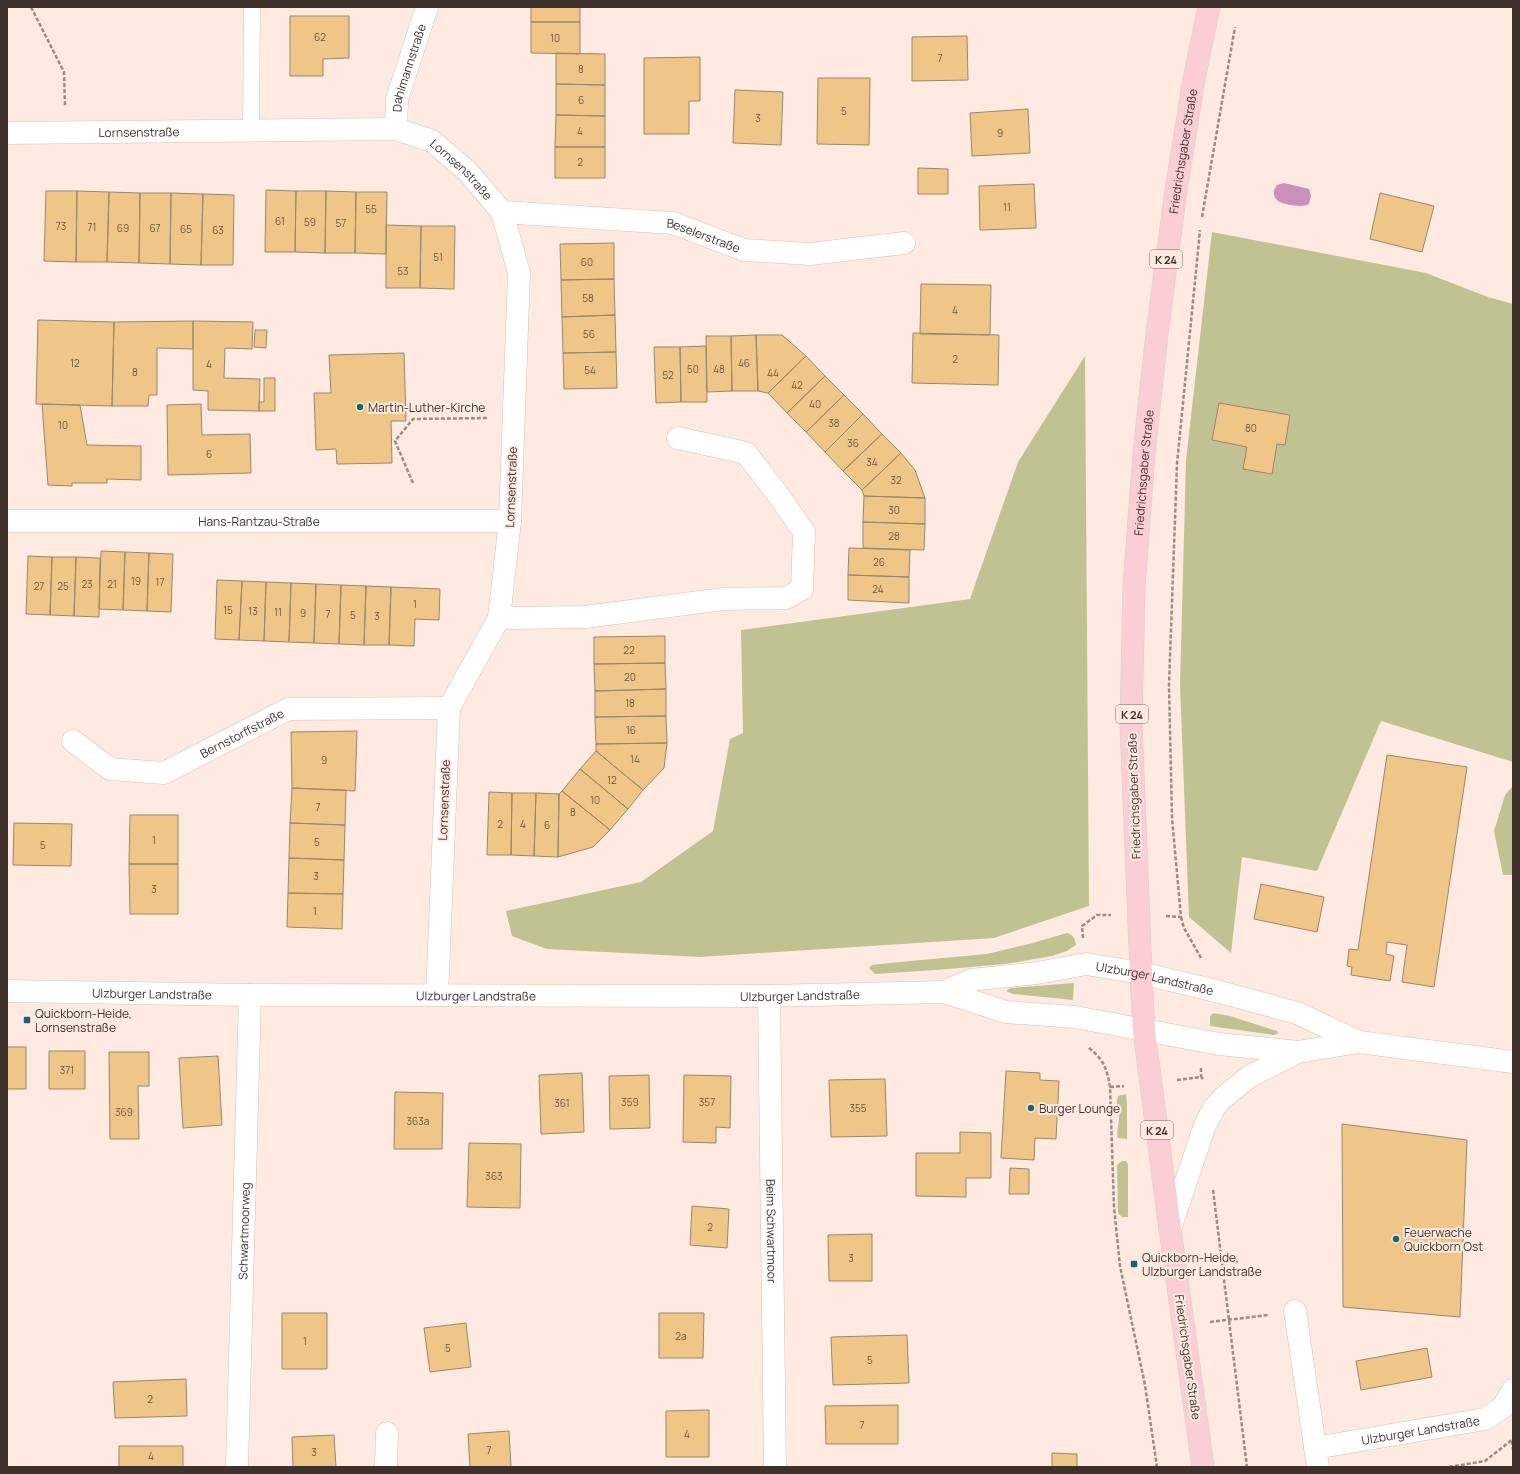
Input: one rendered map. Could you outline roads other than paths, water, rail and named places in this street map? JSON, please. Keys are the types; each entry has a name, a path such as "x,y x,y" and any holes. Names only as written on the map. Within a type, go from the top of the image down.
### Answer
{"main road":[{"name":"Friedrichsgaber Straße","path":"1203,1467 1144,1031 1131,725 1134,587 1144,452 1173,211 1194,79 1209,7"}],"street":[{"name":"Dahlmannstraße","path":"396,129 397,99 427,7"},
{"name":"Lornsenstraße","path":"7,133 396,129 432,141 468,172 502,212 519,273 510,521 499,618 449,708 437,995"},
{"name":"Beselerstraße","path":"502,212 673,223 744,250 810,254 904,243"},
{"path":"499,618 585,617 722,599 786,598 802,589 804,532 780,496 746,453 678,438"},
{"name":"Hans-Rantzau-Straße","path":"7,521 510,521"},
{"name":"Bernstorffstraße","path":"73,741 110,769 164,773 288,709 449,708"},
{"name":"Ulzburger Landstraße","path":"944,992 972,980 1037,973 1086,964 1141,973 1220,992 1297,1013 1359,1042"},
{"name":"Ulzburger Landstraße","path":"7,991 250,995 769,996 944,992 1006,1012 1066,1016 1219,1044 1298,1052 1359,1042 1513,1062"},
{"name":"Schwartmoorweg","path":"237,1467 250,995"},
{"name":"Beim Schwartmoor","path":"769,996 775,1467"},
{"name":"Ulzburger Landstraße","path":"1170,1229 1205,1126 1214,1108 1223,1098 1250,1076 1298,1052"},
{"name":"Ulzburger Landstraße","path":"1295,1311 1316,1457 1485,1419 1503,1407 1513,1390"},
{"path":"386,1467 387,1433"}],"lane":[{"path":"251,131 252,7"}],"place":[{"name":"Martin-Luther-Kirche","path":"360,407"},
{"name":"Quickborn-Heide, Lornsenstraße","path":"27,1020"},
{"name":"Burger Lounge","path":"1031,1108"},
{"name":"Feuerwache Quickborn Ost","path":"1396,1239"},
{"name":"Quickborn-Heide, Ulzburger Landstraße","path":"1134,1264"}]}
